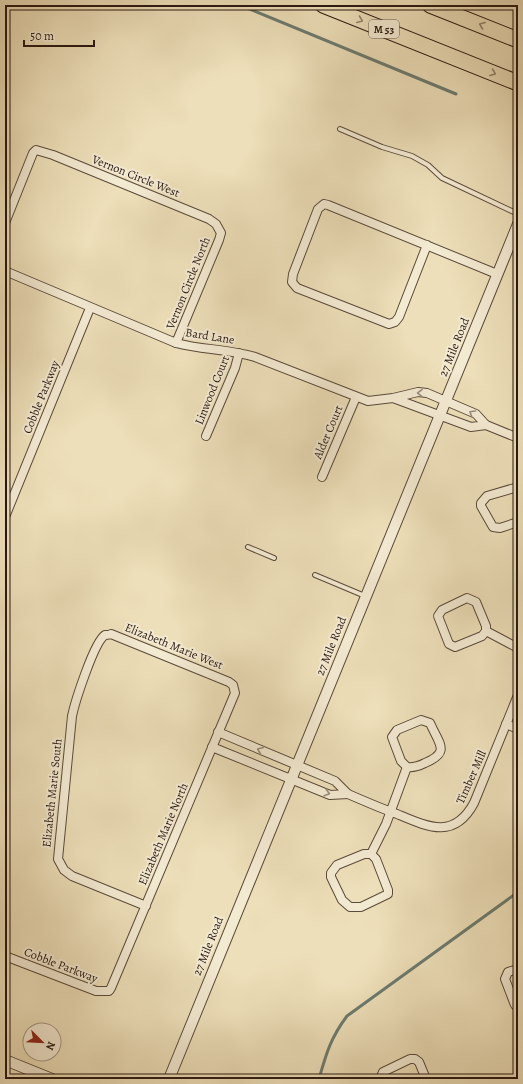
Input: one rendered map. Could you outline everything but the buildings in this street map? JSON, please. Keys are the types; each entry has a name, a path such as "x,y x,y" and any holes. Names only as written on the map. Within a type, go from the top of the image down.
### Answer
{"highway":[{"name":"M 53","path":"323,5 518,83"},
{"path":"430,5 518,40"}],"street":[{"name":"Vernon Circle West","path":"5,223 33,153 36,150 53,155 209,219 216,224 221,233"},
{"path":"427,245 399,317 395,322 389,324 297,288 292,282 293,274 318,208 324,204 427,245 498,274"},
{"name":"27 Mile Road","path":"169,1079 290,779 518,224"},
{"name":"Vernon Circle North","path":"176,343 221,233"},
{"name":"Bard Lane","path":"5,271 176,343 197,348 239,353 255,357 368,401 393,398 418,392 428,394 476,414 486,425"},
{"name":"Cobble Parkway","path":"5,517 90,308"},
{"name":"Linwood Court","path":"206,436 235,368 239,353"},
{"name":"Alder Court","path":"322,477 356,397"},
{"name":"Bard Lane","path":"393,398 471,427 486,425"},
{"path":"486,425 518,438"},
{"path":"518,487 487,496 481,502 481,506 493,527 500,528 518,522"},
{"path":"470,598 476,602 486,626 486,632 482,636 454,647 449,644 438,616 442,610 470,598"},
{"path":"486,632 518,648"},
{"name":"Elizabeth Marie West","path":"105,635 118,636 233,685"},
{"name":"Elizabeth Marie South","path":"105,635 98,643 76,698 72,716 58,859 64,870 72,876 146,906"},
{"name":"Elizabeth Marie North","path":"109,991 235,693 233,685"},
{"name":"Timber Mill","path":"218,732 335,781 348,794 390,812 422,825 444,828 459,821 470,810 474,803 518,696"},
{"path":"421,720 428,721 441,749 441,754 438,758 415,767 407,767 402,761 392,741 394,732 421,720"},
{"path":"506,724 518,728"},
{"name":"Timber Mill","path":"212,747 330,795 348,794"},
{"path":"371,854 390,812 407,767"},
{"path":"364,854 371,854 376,859 388,890 388,894 361,907 350,907 342,900 331,877 331,873 337,865 364,854"},
{"name":"Cobble Parkway","path":"5,956 96,991 109,991"},
{"path":"518,969 508,972 504,979 515,1005 518,1008"},
{"path":"380,1079 383,1072 410,1059 415,1059 419,1062 426,1079"},
{"path":"5,1060 52,1079"}],"lane":[{"path":"340,129 382,147 412,156 428,165 442,178 518,214"},
{"path":"248,547 274,558"},
{"path":"315,575 366,596"}],"waterway":[{"path":"240,5 456,94"},
{"path":"319,1079 330,1046 337,1031 347,1016 518,892"}]}
